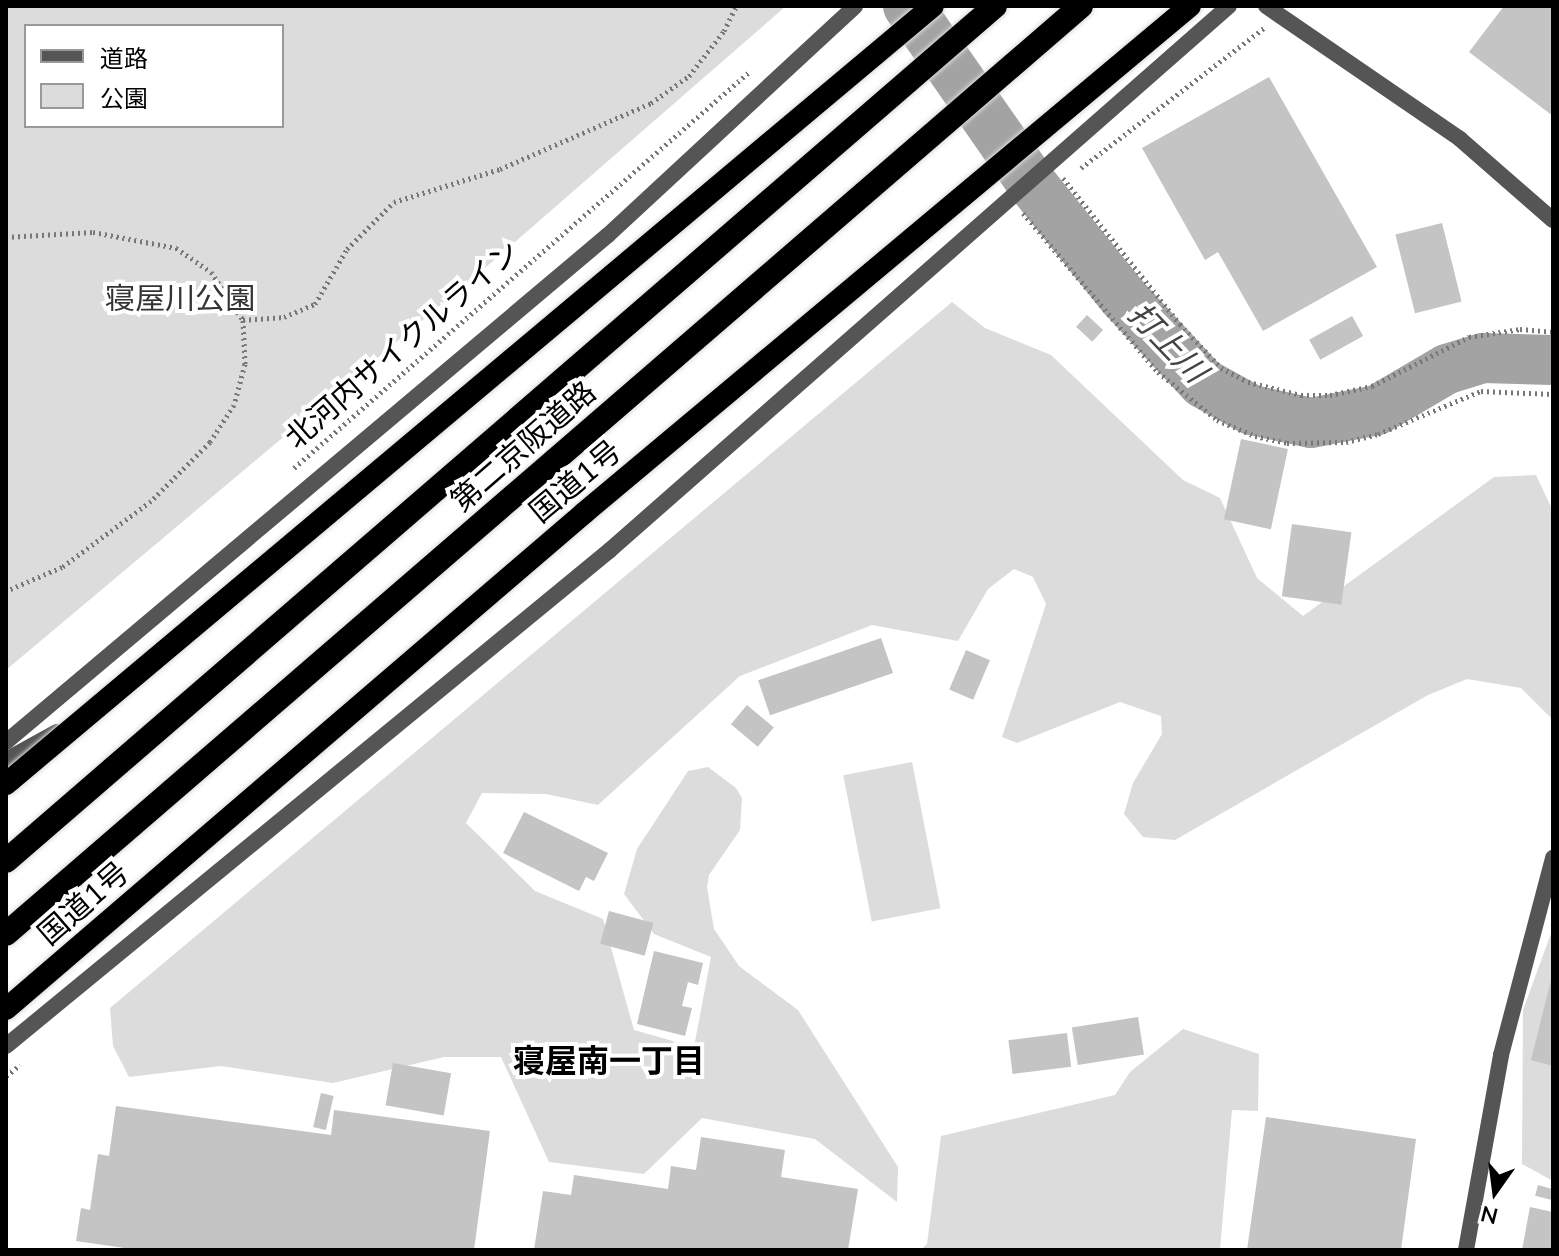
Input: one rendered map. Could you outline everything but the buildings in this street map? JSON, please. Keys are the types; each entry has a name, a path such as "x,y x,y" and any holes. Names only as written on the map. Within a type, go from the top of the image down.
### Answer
{"highway":[{"path":"6,784 933,6"},
{"name":"第二京阪道路","path":"6,861 995,6"},
{"name":"第二京阪道路","path":"6,934 1081,6"},
{"name":"国道1号","path":"6,1009 584,513 1190,6"}],"street":[{"path":"6,742 559,278 855,6"},
{"path":"6,1046 610,550 1009,196 1229,6"},
{"path":"1266,6 1460,139 1553,220"},
{"path":"6,760 95,711"},
{"path":"1466,1250 1501,1055 1553,858"}],"path":[{"path":"243,320 284,317 315,304 347,249 394,202 500,169 651,103 689,76 724,31 736,6"},
{"name":"北河内サイクルライン","path":"290,471 753,68"},
{"path":"1052,161 1118,252 1180,324 1221,368 1248,382 1301,395 1330,395 1372,386 1469,337 1520,329 1553,332"},
{"path":"1009,196 1158,372 1217,420 1255,436 1287,443 1346,442 1378,434 1481,391 1553,394"},
{"path":"6,237 93,232 176,248 211,272 243,320 241,377 234,405 210,442 151,501 62,567 6,591"}],"green space":[{"name":"寝屋川公園","path":"6,6 786,6 493,261 6,670"},
{"path":"952,302 985,328 1051,355 1183,480 1220,498 1257,578 1303,616 1494,477 1536,475 1553,511 1553,720 1521,688 1467,679 1428,695 1175,840 1143,837 1124,814 1133,783 1162,734 1161,716 1120,702 1017,743 1002,737 1046,604 1033,577 1014,569 988,589 958,641 872,625 740,676 598,805 546,794 482,793 466,823 535,891 603,919 634,1030 694,1047 711,957 654,934 624,894 637,849 688,771 708,767 736,788 742,798 740,830 709,875 707,887 714,929 739,966 798,1010 898,1167 897,1202 815,1139 702,1118 644,1174 549,1162 501,1057 444,1057 333,1083 221,1066 129,1077 113,1046 110,1008"},
{"path":"912,762 940,908 872,922 843,775"},
{"path":"1553,928 1553,1181 1522,1164 1523,1010"},
{"path":"1183,1029 1259,1054 1258,1111 1232,1110 1220,1250 921,1250 927,1244 941,1136 1115,1095 1130,1072"}],"waterway":[{"name":"打上川","path":"908,6 1033,185 1124,298 1203,383 1252,410 1311,423 1377,410 1447,369 1483,358 1553,360"}],"district":[{"name":"寝屋南一丁目","path":"609,1060"}]}
